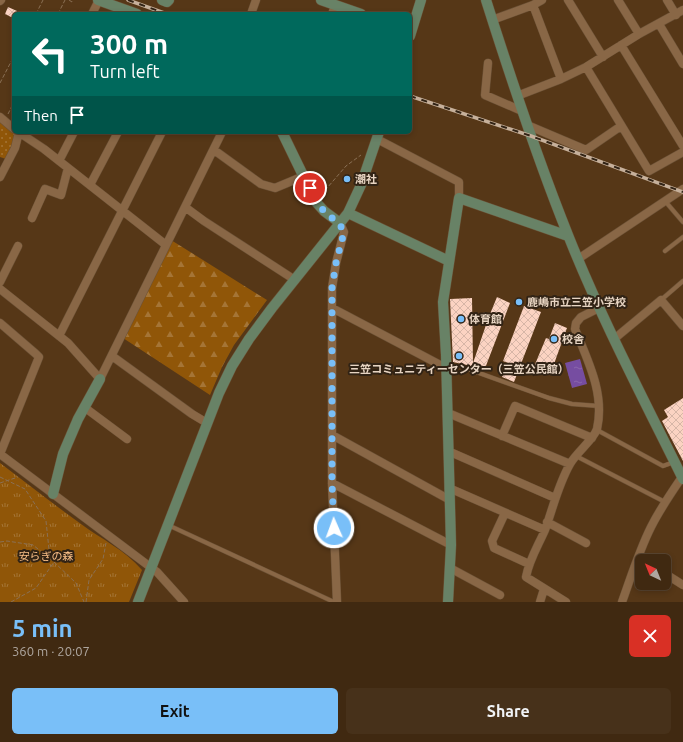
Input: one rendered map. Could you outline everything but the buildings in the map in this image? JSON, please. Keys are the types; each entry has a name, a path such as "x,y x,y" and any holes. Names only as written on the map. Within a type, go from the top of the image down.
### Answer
{"street":[{"path":"93,12 99,0 132,12"},
{"path":"162,0 167,2 169,0"},
{"path":"253,12 256,0"},
{"path":"323,0 334,10 348,12"},
{"path":"412,29 421,0"},
{"path":"486,0 522,111 568,236 614,340 683,478 665,502 651,527 639,554"},
{"path":"492,20 533,5 542,0"},
{"path":"568,0 603,57"},
{"path":"618,0 639,34"},
{"path":"517,96 561,79 603,57 639,34 679,12 668,0"},
{"path":"533,5 561,79"},
{"path":"659,24 683,64"},
{"path":"621,45 683,146"},
{"path":"488,63 485,95 522,111"},
{"path":"586,66 649,171 683,152"},
{"path":"2,115 12,126"},
{"path":"527,125 586,150 622,126"},
{"path":"0,177 15,148 19,134"},
{"path":"59,161 73,134"},
{"path":"90,185 117,134"},
{"path":"59,336 121,210 161,134"},
{"path":"52,494 63,454 78,419 112,356 221,134"},
{"path":"283,134 316,200 324,211 340,223 344,232 333,278 332,308 332,483 335,602"},
{"path":"30,135 59,161 166,245"},
{"path":"138,602 207,423 232,366 272,308 348,213 361,185 378,136 459,182 459,198 443,302 448,413 451,545 448,602"},
{"path":"214,150 261,184 275,188 304,176"},
{"path":"32,218 45,189 61,195 68,168"},
{"path":"578,259 683,189"},
{"path":"459,198 568,236"},
{"path":"186,207 204,221 295,280"},
{"path":"348,213 449,262"},
{"path":"0,282 18,246"},
{"path":"0,289 68,343 100,379"},
{"path":"614,340 661,300 683,326"},
{"path":"332,308 446,368"},
{"path":"566,602 526,578 528,564 546,526 555,498 570,464 597,430 599,406 597,390 593,374 575,329 576,323 581,316 599,308"},
{"path":"0,324 39,358 0,454 151,568 184,602"},
{"path":"112,356 192,414 207,423"},
{"path":"502,436 515,406 592,438"},
{"path":"84,407 127,439"},
{"path":"448,413 570,464"},
{"path":"332,435 450,500"},
{"path":"448,451 555,498"},
{"path":"332,483 451,545"},
{"path":"449,488 505,513 546,526 586,544"},
{"path":"505,513 492,541 494,548 528,564"},
{"path":"622,602 635,565"},
{"path":"450,568 500,595"},
{"path":"671,578 683,586"},
{"path":"540,602 544,589"}],"lane":[{"path":"665,201 683,222"},
{"path":"665,250 683,237"},
{"path":"661,300 683,281"},
{"path":"468,369 549,398 572,404 599,406"},
{"path":"597,430 663,466 675,462"},
{"path":"576,456 665,502"},
{"path":"168,525 335,602"}],"path":[{"path":"37,12 43,0"},
{"path":"59,12 65,0"},
{"path":"69,0 72,2 73,0"},
{"path":"0,83 12,60"},
{"path":"2,115 8,114 12,106"},
{"path":"316,200 330,186 346,166 361,155"},
{"path":"0,477 25,489 46,521 50,559"},
{"path":"0,483 18,477 30,478"},
{"path":"85,602 89,580 103,559 106,540 110,536"},
{"path":"0,542 7,541 33,545 76,583 85,602"},
{"path":"11,602 36,588 54,562"}],"green space":[{"path":"0,122 12,132 12,134 16,135 6,159 0,157"},
{"path":"171,240 267,300 234,345 222,367 210,395 123,338"},
{"name":"安らぎの森","path":"0,463 128,556 142,570 129,602 0,602"}],"water":[{"path":"580,359 587,384 572,388 565,363"}],"railway":[{"path":"128,0 161,12"},
{"path":"412,97 531,136 683,192"}],"place":[{"name":"潮社","path":"347,179"},
{"name":"鹿嶋市立三笠小学校","path":"519,302"},
{"name":"体育館","path":"461,319"},
{"name":"校舎","path":"554,339"},
{"name":"三笠コミュニティーセンター（三笠公民館）","path":"459,356"}],"route":[{"path":"310,188 316,202 324,211 340,223 344,232 336,263 332,288 332,483 334,528"}]}
